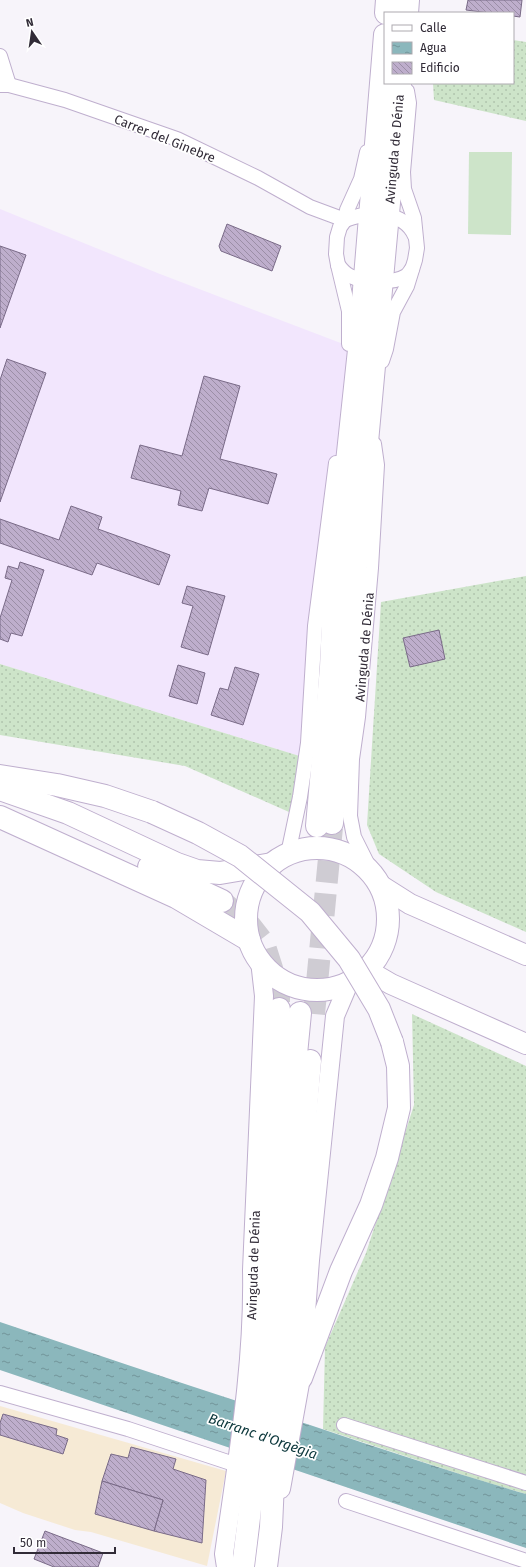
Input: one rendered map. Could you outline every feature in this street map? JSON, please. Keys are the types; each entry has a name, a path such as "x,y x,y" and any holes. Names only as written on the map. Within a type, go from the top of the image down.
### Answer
{"main road":[{"path":"386,12 387,0"},
{"path":"407,12 408,0"},
{"name":"Avinguda de Dénia","path":"379,215 378,128 384,48"},
{"name":"Avinguda de Dénia","path":"324,826 359,408 379,215 400,84"},
{"name":"Avinguda de Dénia","path":"359,408 374,382 373,281"},
{"path":"0,776 57,785 105,796 152,812 198,832 240,856 310,912 349,959 379,1009 392,1042 398,1066 399,1108 387,1158 371,1204 341,1271 301,1378"},
{"path":"0,789 68,812 177,864 197,871 220,873 280,859 312,848 326,848 340,851 363,864 376,879 410,904 526,955"},
{"path":"0,800 45,817 87,836 148,867 222,901"},
{"path":"0,817 176,897 249,940"},
{"path":"280,859 260,876 252,891 247,907 246,923 249,940 260,962 275,976 293,986 312,990 332,989 349,983 367,970 377,958 384,944 388,930 389,914 386,899 376,879"},
{"path":"367,970 391,984 526,1044"},
{"path":"272,1310 266,1232 271,1106 278,1009"},
{"name":"Avinguda de Dénia","path":"243,1567 262,1476 271,1404 307,1014 272,1310 271,1404"},
{"name":"Avinguda de Dénia","path":"262,1476 271,1527 266,1567"}],"street":[{"path":"0,56 5,85"},
{"name":"Avinguda de Dénia","path":"374,382 386,349 393,312 407,286 416,260 417,248 414,218 404,189 409,103 404,84"},
{"name":"Carrer del Ginebre","path":"5,85 65,100 177,139 258,178 310,207 345,220"},
{"name":"Avinguda de Dénia","path":"376,879 354,837 350,816 352,759 367,616 377,465 347,363 350,325 349,311 336,254 337,237 340,227 345,220 347,210 361,179 365,157 378,128"},
{"name":"Avinguda de Dénia","path":"345,220 355,216 379,215 408,225 416,238"},
{"path":"338,265 344,273 351,277 373,281 400,279 407,276 412,269"},
{"name":"Avinguda de Dénia","path":"280,859 300,797 308,743 315,626 341,433 359,408"},
{"name":"Avinguda de Dénia","path":"226,1567 224,1554 262,1476 271,1404 253,1308 252,1270 264,996 260,962"},
{"path":"271,1404 301,1378 310,1260 335,1016 349,983"},
{"path":"0,1393 128,1429 262,1476"},
{"path":"344,1425 526,1483"},
{"path":"346,1501 526,1561"}],"shaded area":[{"path":"0,209 160,274 359,350 331,667 306,758 0,664"},
{"path":"0,1406 226,1471 207,1566 91,1532 75,1530 23,1513 0,1503"}],"green space":[{"path":"514,40 526,42 526,121 434,100 433,84 514,84"},
{"path":"469,152 512,152 511,235 468,234"},
{"path":"526,576 526,932 436,892 379,854 367,825 381,602"},
{"path":"0,664 306,758 289,812 185,766 0,735"},
{"path":"412,1014 526,1066 526,1494 472,1478 323,1429 325,1347 366,1253 414,1105"}],"water":[{"name":"Barranc d'Orgègia","path":"0,1322 391,1452 526,1494 526,1548 0,1370"}],"building":[{"path":"468,0 522,0 520,17 514,16 514,12 482,12 466,10"},
{"path":"227,224 281,246 272,271 221,251 219,246"},
{"path":"0,246 26,255 0,328"},
{"path":"7,359 46,373 0,502 0,380"},
{"path":"204,376 240,386 220,459 277,474 268,504 209,488 202,511 178,505 181,491 131,478 140,445 182,456"},
{"path":"71,506 102,517 98,529 170,555 159,585 97,563 92,575 0,543 0,519 59,540"},
{"path":"20,562 44,570 22,636 11,633 8,642 0,639 0,618 12,580 5,578 8,566 18,569"},
{"path":"187,586 225,596 208,655 181,647 193,606 182,603"},
{"path":"439,630 445,659 410,667 403,638"},
{"path":"178,665 205,673 197,704 169,696"},
{"path":"235,667 259,674 243,725 211,715 220,688 228,690"},
{"path":"3,1414 57,1429 56,1435 68,1439 63,1454 0,1435 0,1423"},
{"path":"131,1447 176,1459 173,1469 206,1480 202,1543 154,1531 163,1500 102,1481 111,1454 128,1458"},
{"path":"102,1481 163,1500 154,1531 95,1514"},
{"path":"45,1531 103,1553 98,1567 54,1567 34,1559"}],"tunnel":[{"path":"314,1014 332,827"},
{"path":"222,901 250,925 264,943 279,990 279,1009"}]}
